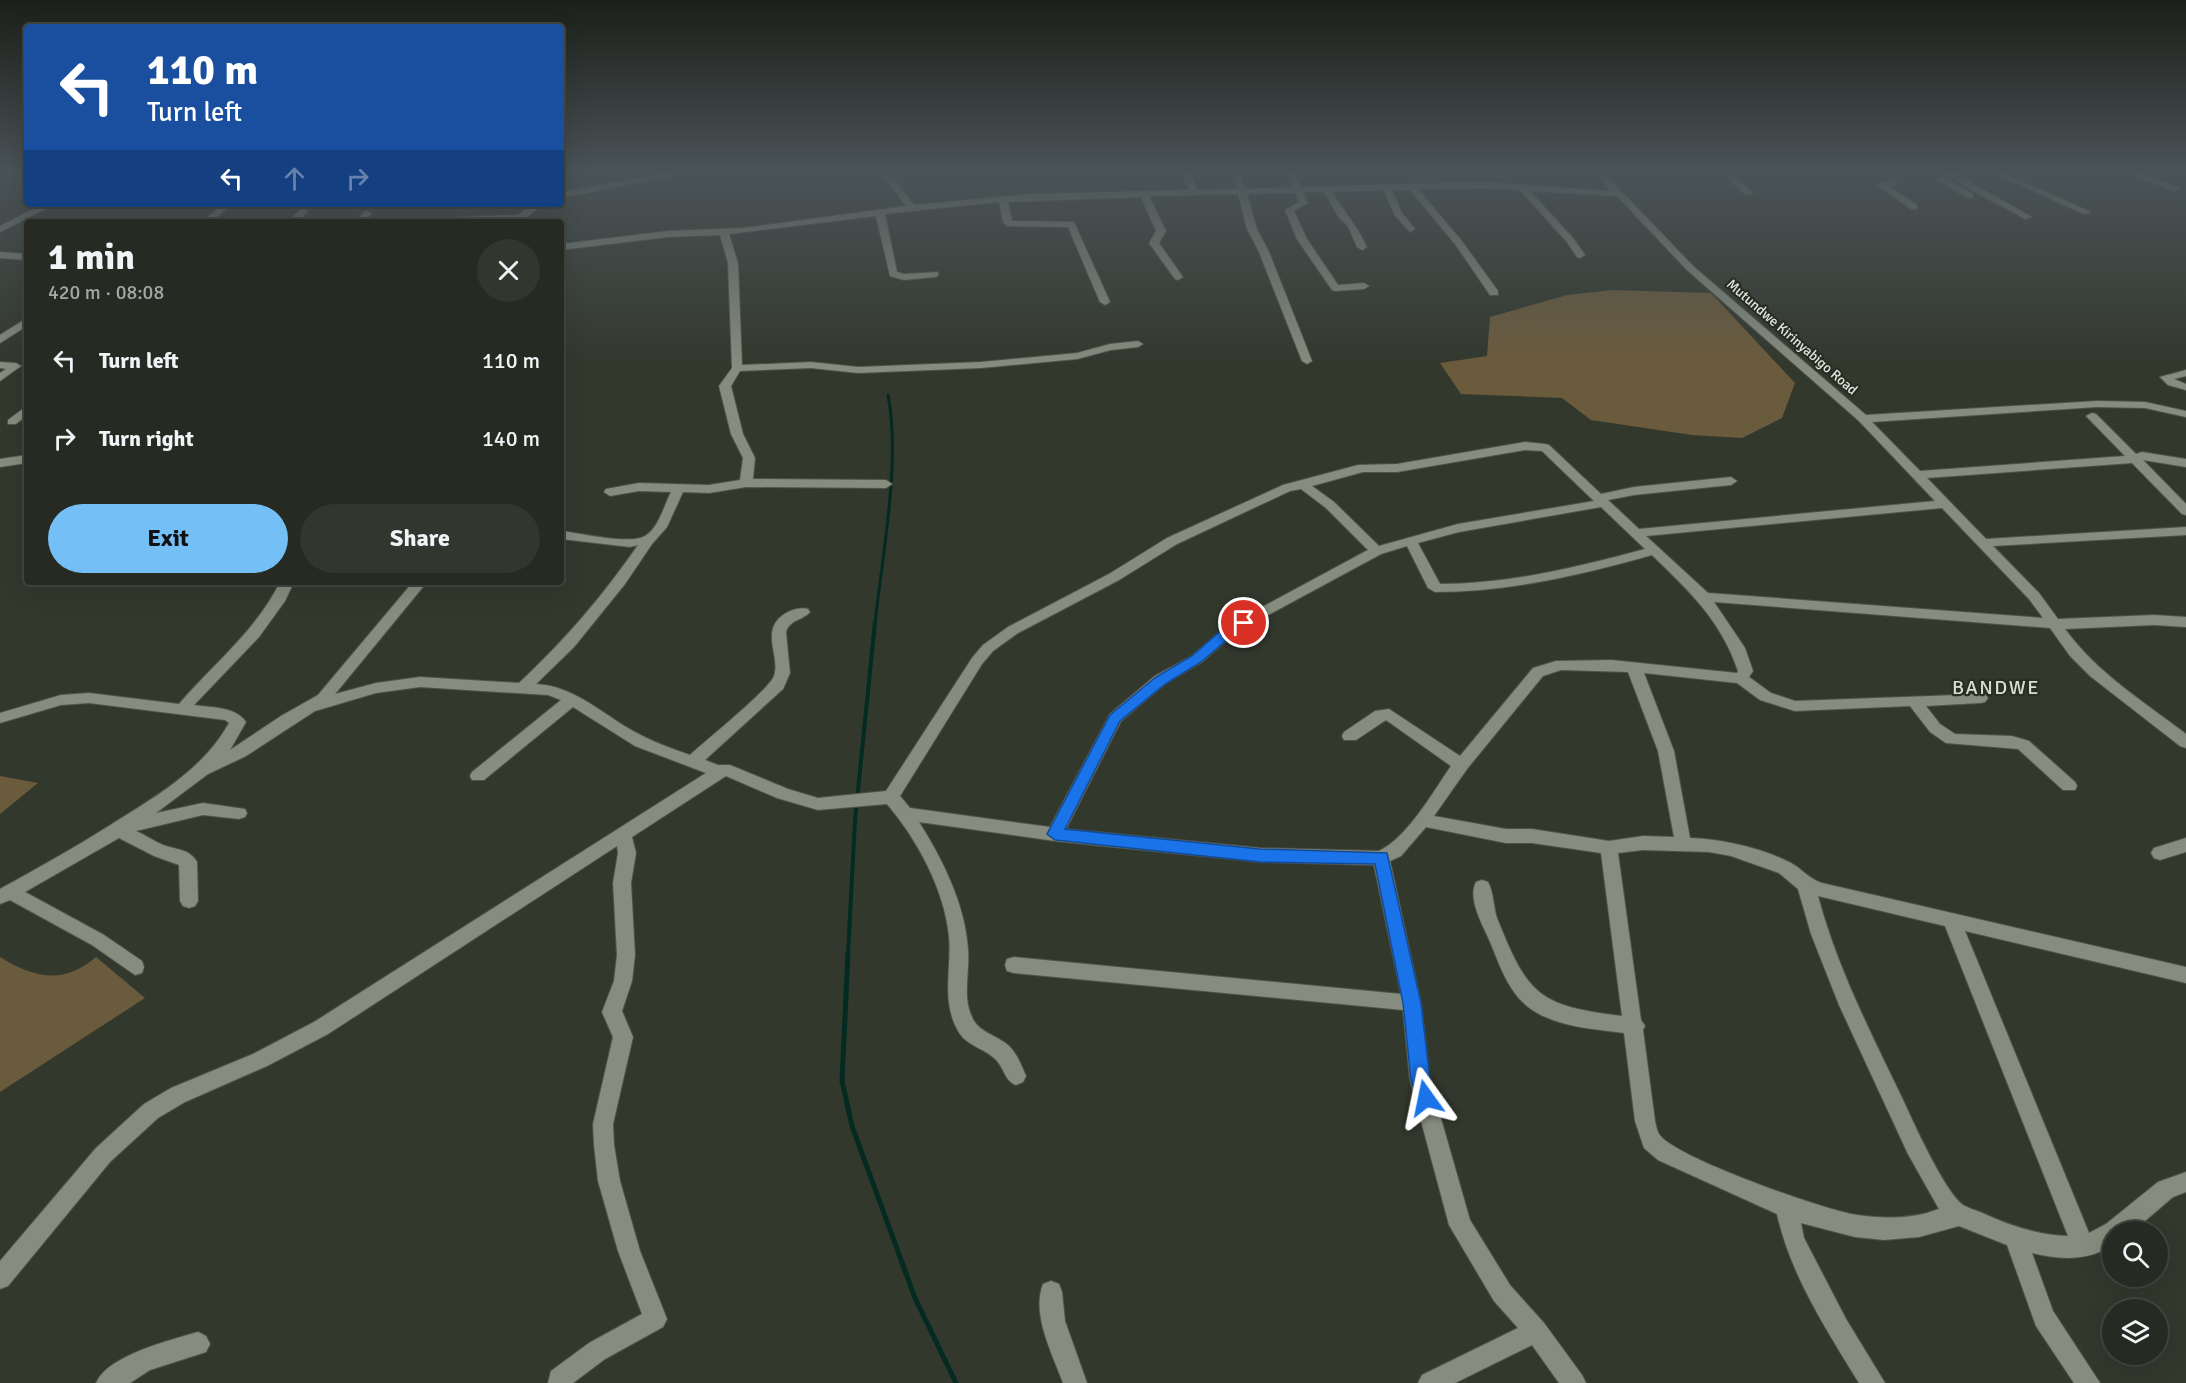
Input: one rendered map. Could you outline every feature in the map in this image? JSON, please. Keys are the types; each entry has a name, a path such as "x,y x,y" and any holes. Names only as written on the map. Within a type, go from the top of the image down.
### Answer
{"street":[{"path":"564,247 639,238"},
{"path":"726,238 733,262 737,368 725,386 737,434 749,458 746,483"},
{"path":"885,238 893,274 904,277 935,274"},
{"path":"1077,238 1105,302"},
{"path":"1157,238 1154,243 1178,277"},
{"path":"1256,238 1273,273 1307,361"},
{"path":"1302,238 1310,254 1335,288 1364,286"},
{"path":"1358,238 1362,247"},
{"path":"1454,238 1494,293"},
{"path":"1568,238 1580,255"},
{"name":"Mutundwe Kirinyabigo Road","path":"1661,238 1690,268 1863,419 2034,596 2076,653 2095,672 2186,742"},
{"path":"2,256 24,257"},
{"path":"0,340 24,323"},
{"path":"737,368 811,365 858,370 981,365 1077,356 1110,347 1138,344"},
{"path":"0,365 21,365"},
{"path":"0,378 21,365"},
{"path":"2186,372 2165,377 2172,383 2186,387"},
{"path":"1863,419 2097,404 2145,405 2186,414"},
{"path":"12,422 24,412"},
{"path":"2092,416 2186,511"},
{"path":"891,797 977,661 988,648 1013,630 1114,577 1172,541 1287,488 1362,468 1397,468 1508,448 1537,446 1552,453 1652,551 1704,597 1738,648 1746,671 1741,678"},
{"path":"1916,475 2136,459 2142,456 2164,457 2186,463"},
{"path":"0,462 24,459"},
{"path":"1055,834 1115,718 1133,702 1160,681 1197,659 1230,630 1376,551 1497,520 1601,501 1634,491 1731,480"},
{"path":"610,492 639,488 709,489 746,483 886,484"},
{"path":"1303,485 1330,505 1376,551"},
{"path":"523,688 569,644 620,581 648,539 661,527 678,489"},
{"path":"1636,533 1944,504"},
{"path":"1982,543 2186,531"},
{"path":"564,535 630,543 648,539"},
{"path":"1411,542 1435,588 1458,589 1518,582 1619,561 1652,551"},
{"path":"182,710 252,636 274,607 285,585"},
{"path":"312,706 335,686 418,585"},
{"path":"1704,597 2054,623 2179,621 2186,636"},
{"path":"693,761 778,685 785,668 778,632 781,622 803,612"},
{"path":"908,814 1055,834 1260,855 1381,858 1395,851 1422,820 1461,765 1538,672 1561,665 1634,667 1741,678 1767,699 1795,706 1980,698"},
{"path":"1634,667 1666,751 1683,843"},
{"path":"201,771 240,752 286,720 312,706 376,688 420,682 471,684 496,689 523,688 562,693 641,742 720,772"},
{"path":"0,718 71,699 89,698 229,715 238,722 231,739 201,771 179,789 90,849 5,894"},
{"path":"478,776 571,700"},
{"path":"1914,702 1944,736 1952,739 2012,741 2023,745 2069,786"},
{"path":"1350,736 1380,715 1389,714 1461,765"},
{"path":"0,1278 103,1155 130,1127 152,1111 178,1095 260,1060 321,1028 724,769 783,794 818,804 891,797 908,814 950,901 960,949 958,1007 967,1030 979,1040 1001,1051 1008,1059 1016,1076"},
{"path":"117,829 203,809 239,813"},
{"path":"1422,820 1506,836 1532,837 1610,848 1643,843 1683,843 1732,849 1785,868 1806,885 2186,975"},
{"path":"117,829 160,851 181,856 188,862 189,902"},
{"path":"560,1383 559,1379 597,1351 655,1318 630,1251 609,1181 604,1145 603,1124 623,1036 612,1012 623,981 626,955 622,883 627,853 623,833"},
{"path":"2160,853 2186,845"},
{"path":"1610,848 1635,1026 1645,1120 1651,1141 1665,1153 1786,1205 1818,1217 1854,1226 1887,1229 1928,1224 1957,1215"},
{"path":"1381,858 1412,1003 1420,1080 1460,1225 1502,1293 1536,1331 1574,1383"},
{"path":"1806,885 1825,952 1859,1028 1925,1170 1957,1215 2015,1237 2061,1247 2083,1247 2102,1238"},
{"path":"1482,887 1482,897 1490,921 1520,986 1539,1006 1570,1017 1635,1026"},
{"path":"5,894 98,940 135,967"},
{"path":"1952,921 2083,1247"},
{"path":"1014,964 1412,1003"},
{"path":"2127,1221 2166,1189 2186,1182"},
{"path":"1786,1205 1794,1241 1838,1327 1873,1383"},
{"path":"2015,1237 2044,1318 2088,1383"},
{"path":"1051,1292 1053,1321 1075,1383"},
{"path":"1430,1383 1536,1331"},
{"path":"108,1383 144,1360 198,1344"}],"shaded area":[{"path":"1612,290 1711,293 1795,383 1782,418 1742,438 1692,435 1591,420 1562,398 1461,394 1440,363 1487,356 1490,317 1567,295"},
{"path":"0,776 38,783 0,814"},
{"path":"0,957 37,974 61,975 84,966 96,957 145,998 0,1092"}],"waterway":[{"path":"875,624 891,479 892,449 888,395"},
{"path":"848,954 855,820 875,622"},
{"path":"848,953 842,1081 852,1126 915,1298 956,1383"}],"district":[{"name":"BANDWE","path":"1996,687"}],"route":[{"path":"1244,623 1230,630 1197,659 1160,681 1115,718 1055,834 1260,855 1381,858 1412,1003 1420,1080 1426,1098"}]}
